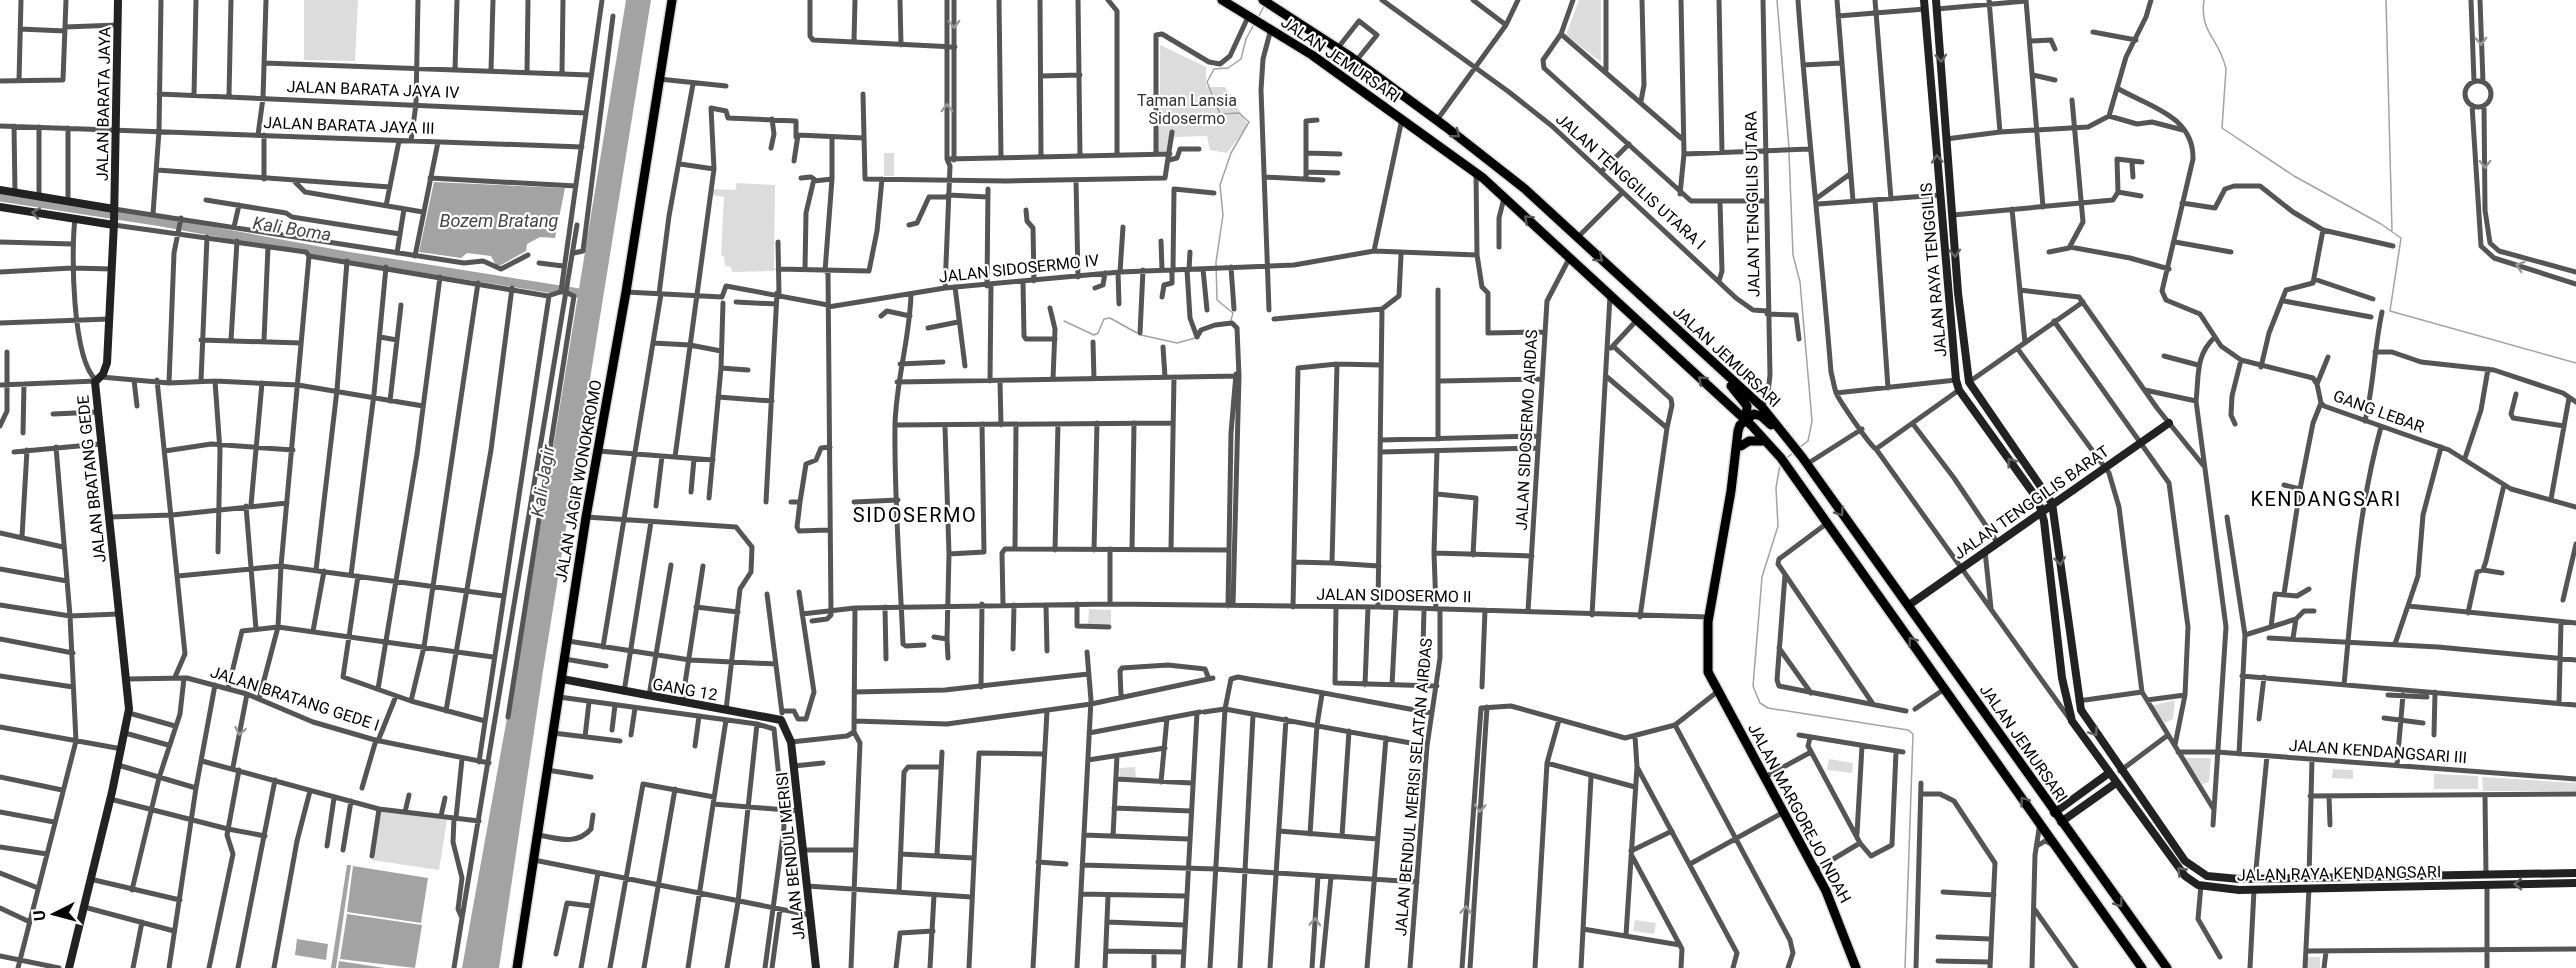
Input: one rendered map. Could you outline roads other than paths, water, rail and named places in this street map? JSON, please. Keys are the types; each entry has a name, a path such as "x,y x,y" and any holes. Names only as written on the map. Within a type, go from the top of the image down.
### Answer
{"main road":[{"name":"JALAN BARATA JAYA","path":"114,211 118,0"},
{"name":"JALAN JAGIR WONOKROMO","path":"517,968 586,517 626,292 672,0"},
{"name":"JALAN JEMURSARI","path":"1222,0 1270,29 1476,173 1746,419 1781,458 2142,968"},
{"name":"JALAN RAYA TENGGILIS","path":"1924,0 1956,380 1959,390 2038,500 2042,512"},
{"name":"JALAN JEMURSARI","path":"1273,4 1437,120 1525,189 1762,407 1909,605 2054,813 2167,968"},
{"name":"JALAN RAYA TENGGILIS","path":"1936,4 1958,292 1969,382 2052,503"},
{"path":"1930,79 1942,78"},
{"path":"1508,201 1525,189"},
{"path":"0,190 68,200 114,211"},
{"path":"0,207 114,224"},
{"name":"JALAN BRATANG GEDE","path":"69,968 129,713 98,412 98,379 107,363 114,211"},
{"path":"1947,293 1958,292"},
{"path":"1723,371 1727,381 1745,402 1749,411 1746,419"},
{"path":"1746,419 1754,414 1761,416 1793,449"},
{"name":"JALAN MARGOREJO INDAH","path":"1746,419 1737,469 1734,474 1711,617 1707,659 1710,676 1838,915 1856,968"},
{"name":"JALAN MARGOREJO INDAH","path":"1734,474 1732,469 1738,431 1746,419"},
{"name":"JALAN TENGGILIS BARAT","path":"1909,605 2169,423"},
{"path":"1741,446 1749,441 1765,441"},
{"name":"JALAN RAYA KENDANGSARI","path":"2052,503 2078,701 2085,718 2120,771 2185,861 2200,873 2239,879 2576,873"},
{"name":"JALAN RAYA KENDANGSARI","path":"2042,512 2062,678 2072,722 2175,865 2192,882 2239,890 2576,884"},
{"name":"GANG 12","path":"562,679 781,720"},
{"path":"781,720 791,742"},
{"name":"JALAN BENDUL MERISI","path":"791,742 816,968"},
{"path":"2054,813 2109,773"},
{"path":"2061,822 2116,783"},
{"path":"2145,824 2154,818"},
{"path":"2069,866 2086,854"},
{"path":"2378,876 2378,887"},
{"path":"2239,879 2239,890"}],"street":[{"path":"19,81 21,0"},
{"path":"0,81 63,80 66,0"},
{"path":"153,214 159,131 161,0"},
{"path":"194,94 196,0"},
{"path":"229,96 231,0"},
{"path":"264,179 261,135 266,0"},
{"path":"411,141 416,104 418,0"},
{"path":"455,70 457,0"},
{"path":"491,71 493,0"},
{"path":"527,73 528,0"},
{"path":"562,73 563,0"},
{"path":"564,290 563,266 602,0"},
{"path":"810,0 810,36 813,40 955,47"},
{"path":"854,41 855,0"},
{"path":"900,0 901,45"},
{"path":"947,0 947,159 950,166"},
{"path":"945,288 948,181 950,166 955,159 954,0"},
{"path":"999,0 1001,157"},
{"path":"1040,0 1041,156"},
{"path":"1078,0 1080,155"},
{"path":"1473,0 1506,25"},
{"path":"1437,120 1506,25 1518,0"},
{"path":"1573,0 1560,34 1543,60 1543,66 1680,194 1696,203 1766,201"},
{"path":"1606,0 1606,70"},
{"path":"1641,101 1644,85 1642,0"},
{"path":"1680,194 1684,154 1681,138 1681,0"},
{"path":"1719,0 1722,152"},
{"name":"JALAN TENGGILIS UTARA","path":"1762,0 1769,382 1768,396 1762,407"},
{"path":"1798,0 1809,149 1818,201 1831,372 1836,393 1862,429 1869,446 1876,449 2072,722"},
{"path":"1837,0 1853,201"},
{"path":"1875,0 1891,199"},
{"path":"1936,4 2026,0 2039,130 2043,207"},
{"path":"1946,139 2000,132 2094,126 2109,116 2126,57 2136,40 2151,0"},
{"path":"2471,0 2474,81"},
{"path":"2480,0 2483,81 2491,93 2484,106 2485,210 2490,243 2499,251 2576,272"},
{"name":"JALAN TENGGILIS UTARA I","path":"1386,1 1552,126 1751,310 1796,315 1799,339"},
{"path":"1111,2 1117,11 1118,154"},
{"path":"1990,2 2000,132"},
{"path":"1838,16 1925,9"},
{"path":"574,253 582,252 585,240 613,16"},
{"path":"1156,153 1155,38 1157,34 1162,34 1209,62 1220,64 1228,60 1250,18"},
{"path":"1337,48 1359,21 1377,35 1356,61"},
{"path":"20,29 65,29 118,25"},
{"path":"1269,310 1261,78 1270,29"},
{"path":"2093,32 2136,40"},
{"path":"1560,34 1606,70 1681,138"},
{"path":"2030,41 2051,40 2055,49"},
{"path":"264,63 590,75"},
{"path":"1803,65 1842,63"},
{"path":"1041,76 1080,75"},
{"path":"2033,75 2055,80"},
{"path":"659,79 726,86"},
{"path":"2483,81 2474,81 2468,86 2465,94 2472,105 2481,246 2494,258 2576,284"},
{"path":"603,647 653,343 669,216 693,84"},
{"path":"2049,252 2069,246 2130,258 2169,269 2193,155 2184,130 2156,106 2117,88"},
{"name":"JALAN BARATA JAYA IV","path":"159,94 586,113"},
{"path":"863,94 865,179 948,181 1165,178 1172,132"},
{"path":"2069,246 2083,224 2072,100"},
{"path":"2472,105 2484,106"},
{"path":"675,457 714,169 711,108 726,111 729,118 797,121 794,161"},
{"path":"2109,116 2130,123 2152,122 2184,130"},
{"path":"771,148 774,132 772,119"},
{"path":"1306,175 1306,121 1317,120"},
{"path":"1374,251 1402,120"},
{"name":"JALAN BARATA JAYA III","path":"0,126 582,147"},
{"path":"14,126 15,192"},
{"path":"39,127 39,196"},
{"path":"68,128 68,200"},
{"path":"796,137 808,135 864,138"},
{"path":"812,621 828,618 831,610 828,530 830,428 827,271 832,137"},
{"path":"386,206 399,141"},
{"path":"415,256 438,142"},
{"path":"1601,172 1629,144"},
{"path":"947,159 1156,153 1177,158 1180,149 1199,149"},
{"path":"1684,154 1809,149"},
{"path":"1306,153 1340,154"},
{"path":"1953,215 2114,200 2118,192 2116,160 2120,158 2132,163 2142,162"},
{"path":"2132,163 2133,177"},
{"path":"680,164 714,169"},
{"path":"157,170 390,187"},
{"path":"1264,177 1338,173"},
{"path":"1476,173 1477,255 1482,287 1488,291 1488,333 1545,332"},
{"path":"1818,201 1851,174"},
{"path":"1306,175 1323,180"},
{"path":"801,178 811,177 814,182 806,213 805,269"},
{"path":"430,178 576,186"},
{"path":"814,182 832,179"},
{"path":"778,269 866,273 870,270 882,179"},
{"path":"1076,180 1078,277"},
{"path":"294,181 305,192 423,212"},
{"path":"2182,203 2215,208 2224,190 2232,186 2260,186 2293,212 2323,230 2393,246"},
{"path":"988,189 990,381"},
{"path":"1162,297 1164,285 1172,283 1174,189 1214,193"},
{"path":"2118,192 2141,196"},
{"path":"1577,238 1622,193"},
{"path":"1818,201 1875,200 1940,195"},
{"path":"909,225 917,223 929,197 988,197"},
{"path":"206,200 286,213 292,217 400,234"},
{"path":"1875,200 1888,388"},
{"path":"1499,247 1499,218 1508,201"},
{"path":"1719,281 1722,250 1720,202"},
{"path":"234,227 239,205"},
{"path":"397,253 404,209"},
{"path":"2012,209 2025,343"},
{"path":"1026,210 1027,221 1033,228 1034,281"},
{"path":"114,211 153,214 464,263 483,261 504,269 528,255"},
{"path":"75,219 72,268 76,321 89,368 98,379"},
{"path":"169,383 174,253 180,220"},
{"path":"114,224 178,231 306,252 309,256 512,288 549,296 564,290"},
{"path":"454,968 564,290 574,253 577,225"},
{"path":"1119,304 1119,272 1124,226"},
{"path":"2261,367 2269,333 2288,289 2311,285 2314,279 2323,230"},
{"path":"201,381 207,237"},
{"path":"231,340 237,241"},
{"path":"1161,241 1162,270"},
{"path":"0,242 73,244"},
{"path":"766,502 778,294 778,242"},
{"path":"2175,242 2231,252"},
{"path":"264,340 268,247"},
{"name":"JALAN SIDOSERMO IV","path":"723,300 726,286 778,294 828,306 945,288 1143,270 1172,271 1309,263 1374,251 1477,255"},
{"path":"1190,252 1188,270 1190,318 1196,335 1201,330 1214,325 1235,325 1237,374 1233,450 1231,606"},
{"path":"1274,319 1382,309 1398,296 1401,255"},
{"path":"259,699 278,627 281,566 309,256"},
{"name":"JALAN SIDOSERMO AIRDAS","path":"1528,611 1547,297 1570,257"},
{"path":"315,570 337,390 347,261"},
{"path":"539,263 563,266"},
{"path":"351,575 374,398 386,267"},
{"path":"1231,267 1234,309"},
{"path":"0,272 72,268 112,269"},
{"path":"1203,269 1207,310"},
{"name":"GANG LEBAR","path":"2169,269 2162,291 2163,297 2200,314 2214,338 2241,360 2261,367 2313,378 2317,384 2321,403 2381,427 2441,447 2465,458 2504,485 2576,507"},
{"path":"1140,333 1143,270"},
{"path":"1095,288 1103,285 1105,273"},
{"path":"378,689 397,581 440,277"},
{"path":"2314,279 2373,299"},
{"path":"1023,282 1024,336 1026,339 1055,339"},
{"path":"411,701 424,647 431,586 455,446 477,283"},
{"path":"955,287 964,366"},
{"path":"446,711 491,450 512,288"},
{"path":"508,717 572,320 574,296 564,290"},
{"path":"1438,290 1440,381 1438,439"},
{"path":"2020,290 2075,295 2083,302 2169,423 2204,466"},
{"path":"626,292 696,294 723,300 721,368 710,498"},
{"path":"911,294 910,316 897,382 895,425 903,645 924,645"},
{"path":"1592,615 1611,295"},
{"path":"479,762 549,296"},
{"path":"2284,301 2371,317"},
{"path":"736,302 776,304"},
{"path":"1969,382 2083,302"},
{"path":"390,401 401,305"},
{"path":"1050,308 1055,339 1053,379"},
{"path":"1378,607 1382,309"},
{"path":"882,316 888,311 910,316"},
{"path":"2365,421 2374,382 2375,352 2382,312"},
{"path":"0,323 109,319"},
{"path":"1608,352 1637,320"},
{"path":"2054,321 2169,483 2188,627 2185,695 2175,746"},
{"path":"928,328 958,322"},
{"path":"380,337 397,340"},
{"path":"2213,825 2226,627 2196,401 2198,365 2204,348 2214,338"},
{"path":"201,340 264,340 301,343"},
{"path":"1093,342 1094,379"},
{"path":"653,343 690,345 721,351"},
{"path":"1613,346 1672,400 1640,616"},
{"path":"1163,347 1164,377"},
{"path":"2017,348 2104,467 2115,487 2142,692 2213,808"},
{"path":"0,426 1,419 6,416 7,352"},
{"path":"2375,352 2392,352 2421,362 2488,369 2563,393 2576,402"},
{"path":"2164,356 2198,365"},
{"path":"2317,384 2328,357"},
{"path":"2235,424 2231,416 2232,396 2241,360"},
{"path":"900,364 944,362"},
{"path":"1293,607 1297,369 1300,366 1337,364 1382,365"},
{"path":"1332,563 1333,448 1337,364"},
{"path":"721,368 748,370"},
{"path":"2465,458 2481,410 2488,369"},
{"path":"897,382 1237,374"},
{"path":"1171,549 1173,377"},
{"path":"1607,377 1667,428"},
{"path":"0,385 98,379 157,380 169,383 215,381 262,383 337,390 423,406"},
{"path":"1440,381 1542,379"},
{"path":"134,380 137,406"},
{"path":"157,380 185,654 175,677"},
{"path":"1836,393 1956,380"},
{"path":"215,381 220,444 218,552"},
{"path":"1000,381 1001,425"},
{"path":"256,628 248,505 257,447 262,383"},
{"path":"23,433 24,384"},
{"path":"1876,449 1959,390"},
{"path":"2145,390 2196,401"},
{"path":"2516,394 2511,414 2513,418 2564,426"},
{"path":"718,397 772,401"},
{"path":"2551,499 2569,398"},
{"path":"2284,594 2300,489 2313,423 2321,403"},
{"path":"52,414 98,412"},
{"path":"1094,550 1097,423"},
{"path":"1132,550 1134,423"},
{"path":"895,425 945,427 982,424 1172,423"},
{"path":"949,554 982,553 985,550 982,424"},
{"path":"1015,549 1016,424"},
{"path":"1056,550 1058,424"},
{"path":"1912,424 1954,478 1997,542"},
{"path":"945,427 949,554 948,658"},
{"path":"2344,685 2369,473 2381,427"},
{"path":"1805,463 1862,429"},
{"path":"1381,446 1438,439 1539,436"},
{"path":"14,452 100,444"},
{"path":"165,451 220,444 293,450"},
{"path":"1381,446 1437,451 1538,448"},
{"path":"18,968 76,741 70,616 56,447"},
{"path":"828,530 797,530 806,464 818,458 821,448 830,447"},
{"path":"2395,644 2419,571 2425,507 2441,447"},
{"path":"22,537 27,450"},
{"name":"JALAN BENDUL MERISI SELATAN AIRDAS","path":"1410,968 1427,746 1440,658 1434,553 1437,451"},
{"path":"597,452 713,460"},
{"path":"656,506 662,456"},
{"path":"691,492 694,459"},
{"path":"2283,485 2300,489"},
{"path":"2483,570 2504,485"},
{"path":"1437,494 1476,498 1473,555"},
{"path":"854,502 898,500"},
{"path":"791,502 800,502"},
{"path":"110,517 172,515 217,511 248,505 287,503"},
{"path":"586,517 736,527 752,547 751,572 740,589 726,710"},
{"path":"2227,518 2245,635 2239,754"},
{"path":"624,692 651,522"},
{"path":"1827,524 1779,559 1778,564 1873,705"},
{"path":"0,533 63,547"},
{"path":"2563,600 2576,544"},
{"path":"1110,549 1110,604"},
{"path":"1002,605 1002,553 1004,550 1171,549 1231,552"},
{"path":"1985,550 1991,608"},
{"path":"1434,553 1532,556"},
{"path":"1294,562 1378,566"},
{"path":"649,697 654,654 670,565"},
{"path":"178,576 281,566 503,596"},
{"path":"682,703 703,566"},
{"path":"0,569 67,581"},
{"path":"2468,613 2477,572 2483,570 2502,573"},
{"path":"313,631 324,571"},
{"path":"1785,574 1779,648 1779,686 1906,711"},
{"path":"358,576 342,677 411,701 485,721"},
{"path":"2271,627 2274,595 2297,596 2309,589"},
{"path":"782,711 792,710 798,719 807,719 813,697 799,592"},
{"path":"766,594 782,711 781,720"},
{"path":"981,687 982,604"},
{"path":"1077,604 1077,626 1109,627"},
{"name":"JALAN SIDOSERMO II","path":"802,614 902,606 1110,604 1378,607 1711,617"},
{"path":"0,605 70,616 118,614"},
{"path":"1013,649 1014,605"},
{"path":"1046,605 1047,651"},
{"path":"2408,606 2576,623"},
{"path":"696,607 738,612"},
{"path":"885,607 886,659"},
{"path":"1336,607 1334,682 1437,686"},
{"path":"1365,684 1368,607"},
{"path":"851,968 860,743 854,732 855,608"},
{"path":"1392,685 1396,608"},
{"path":"1422,686 1424,609"},
{"path":"1482,687 1485,610"},
{"path":"2245,635 2296,619 2304,611 2314,611"},
{"path":"2293,638 2296,619"},
{"path":"2559,703 2561,622"},
{"path":"228,689 242,631 256,628 278,627 313,631 493,657"},
{"path":"934,638 947,639"},
{"path":"2269,638 2395,644 2576,660"},
{"path":"0,639 72,653"},
{"path":"568,641 690,660 776,664"},
{"path":"1779,648 1811,693"},
{"path":"1077,968 1091,699 1087,652"},
{"path":"565,659 606,666"},
{"path":"855,721 939,725 1047,711 1091,699 1121,696 1210,676 1206,669 1168,665 1121,668 1121,696"},
{"path":"854,692 981,687 1088,674"},
{"path":"0,676 73,687"},
{"path":"2242,676 2576,705"},
{"name":"JALAN BRATANG GEDE I","path":"127,679 175,677 215,685 247,694 313,722 377,740 489,763"},
{"path":"1210,968 1225,709 1231,679 1238,677 1431,713"},
{"path":"2259,719 2264,677"},
{"path":"132,890 168,745 180,714 184,678"},
{"path":"169,968 191,818 215,685"},
{"path":"1915,709 1946,688"},
{"path":"1484,708 1511,706 1619,737 1635,736 1675,725 1717,692"},
{"path":"2078,701 2142,692"},
{"path":"2434,735 2435,692"},
{"path":"209,968 233,854 228,829 247,694"},
{"path":"1310,834 1317,725 1322,694"},
{"path":"2388,694 2427,697"},
{"path":"2147,700 2185,695"},
{"path":"2397,765 2403,695"},
{"path":"362,788 377,740 396,696"},
{"path":"559,697 757,724 775,730 785,811 772,968"},
{"path":"585,737 589,702"},
{"path":"612,730 615,705"},
{"path":"695,746 706,707"},
{"path":"631,735 635,708"},
{"path":"1462,968 1484,708"},
{"path":"1470,968 1484,708"},
{"path":"1089,733 1225,709 1427,746"},
{"path":"1033,968 1047,711"},
{"path":"1183,968 1188,839 1201,712"},
{"path":"129,713 175,726"},
{"path":"1240,968 1254,714"},
{"path":"1161,782 1167,718"},
{"path":"2384,718 2423,723"},
{"path":"1270,968 1286,719"},
{"path":"688,968 726,720"},
{"path":"1535,968 1547,763 1559,720"},
{"path":"727,968 738,902 757,724"},
{"path":"1675,725 1790,940 1793,953 1788,968"},
{"path":"0,727 122,749"},
{"path":"791,742 847,736 854,732"},
{"path":"1342,836 1349,732"},
{"path":"125,733 168,745"},
{"path":"553,733 620,741"},
{"path":"1799,735 1903,752"},
{"path":"2120,771 2168,735"},
{"path":"1626,935 1637,767 1635,736"},
{"path":"1367,968 1386,738"},
{"path":"1810,738 1807,745 1860,843 1871,856 1892,845 1896,752"},
{"path":"1857,836 1862,746"},
{"path":"1088,760 1165,748"},
{"path":"937,855 942,752"},
{"path":"1765,777 1811,752"},
{"name":"JALAN KENDANGSARI III","path":"2178,752 2217,752 2576,779"},
{"path":"969,968 979,753 1044,754"},
{"path":"1113,836 1118,756"},
{"path":"2255,879 2267,756"},
{"path":"462,759 453,842 462,878 458,909 462,918"},
{"path":"2309,877 2312,759"},
{"path":"202,761 379,809 479,821"},
{"path":"794,766 823,763"},
{"path":"1547,763 1591,777 1635,787"},
{"path":"118,765 196,788"},
{"path":"899,892 904,772 908,766 941,767"},
{"path":"1637,767 1737,953 1733,968"},
{"path":"548,770 591,777"},
{"path":"0,777 62,790"},
{"path":"1581,968 1591,777"},
{"path":"1116,779 1192,783"},
{"path":"238,968 275,780"},
{"path":"610,968 644,783 714,797"},
{"path":"1916,968 1921,783"},
{"path":"644,968 675,789"},
{"path":"274,968 297,841 310,791"},
{"path":"1921,794 1946,796 1966,816 1995,863 1990,965 1938,961"},
{"path":"2310,796 2576,794"},
{"path":"405,812 409,795"},
{"path":"2329,796 2330,825"},
{"path":"2485,796 2486,874"},
{"path":"327,846 334,798"},
{"path":"441,816 445,798"},
{"path":"110,799 264,836"},
{"path":"343,850 351,801"},
{"path":"713,804 799,811"},
{"path":"1114,808 1191,811"},
{"path":"372,856 379,809"},
{"path":"0,812 54,822"},
{"path":"1690,864 1784,812"},
{"path":"538,835 572,841 578,839 591,829 593,815"},
{"path":"2032,968 2040,822"},
{"path":"1279,831 1377,839"},
{"path":"1631,853 1672,831"},
{"path":"1084,835 1188,839"},
{"path":"2037,846 2045,841 2055,846"},
{"path":"1815,870 1860,843"},
{"path":"0,847 47,854"},
{"path":"803,850 854,850"},
{"path":"1631,853 1680,945 1683,954 1681,968"},
{"path":"901,854 973,858"},
{"path":"534,860 810,915"},
{"path":"1038,862 1066,864"},
{"path":"1082,865 1216,869 1417,882"},
{"path":"0,873 38,888"},
{"path":"581,968 598,873"},
{"path":"1312,968 1318,876"},
{"path":"1322,968 1331,877"},
{"path":"90,879 180,900"},
{"path":"2201,885 2198,919 2220,957"},
{"path":"2487,885 2487,968"},
{"path":"807,886 971,897"},
{"path":"2305,968 2309,888"},
{"path":"2250,968 2254,890"},
{"path":"1943,892 1994,895"},
{"path":"930,968 934,894"},
{"path":"1081,894 1186,896"},
{"path":"1105,968 1108,896"},
{"path":"556,954 567,903 591,906"},
{"path":"84,907 174,932"},
{"path":"0,908 30,922"},
{"path":"765,968 777,908"},
{"path":"2034,908 2076,968"},
{"path":"133,968 142,922"},
{"path":"1107,922 1184,925"},
{"path":"1583,929 1680,945"},
{"path":"896,968 897,938 900,933 933,931"},
{"path":"1938,937 1991,939"},
{"path":"2306,951 2576,949"},
{"path":"1106,951 1184,952"},
{"path":"1154,952 1154,968"},
{"path":"2324,968 2326,952"},
{"path":"0,956 59,968"}],"water":[{"name":"Kali Jagir","path":"626,0 651,0 543,671 499,968 462,968 530,590"},
{"name":"Bozem Bratang","path":"434,182 565,188 555,238 540,237 527,244 526,251 501,265 496,265 491,256 467,253 461,258 419,252"},
{"path":"347,865 351,865 336,968 331,968"},
{"path":"353,866 428,878 421,923 347,912"},
{"path":"347,914 422,925 415,968 340,959"},
{"path":"297,939 328,944 326,960 295,955"},
{"path":"339,961 385,968 338,968"}],"waterway":[{"path":"1777,0 1789,148"},
{"path":"2204,0 2204,20 2226,69 2222,128 2294,176 2381,224 2401,238 2390,311 2576,363"},
{"path":"2386,0 2392,230"},
{"path":"1258,18 1264,6"},
{"path":"1231,320 1233,313 1217,300 1216,262 1223,215 1220,185 1231,153 1249,122 1239,113 1220,114 1207,82 1214,69 1228,68 1241,59 1246,39 1254,24"},
{"path":"1789,153 1793,255 1800,282 1812,421 1808,441 1799,448"},
{"name":"Kali Boma","path":"0,197 162,222 346,256 579,293"},
{"path":"1064,321 1094,335 1098,333 1104,319 1110,318 1137,333"},
{"path":"1141,335 1177,343 1195,338"},
{"path":"1785,459 1793,453"},
{"path":"1780,465 1776,488 1778,526 1762,577 1753,686 1760,703 1768,708 1908,730 1913,734 1905,968"}],"district":[{"name":"KENDANGSARI","path":"2326,499"},
{"name":"SIDOSERMO","path":"915,515"}],"park label":[{"name":"Taman Lansia Sidosermo","path":"1187,109"}]}
